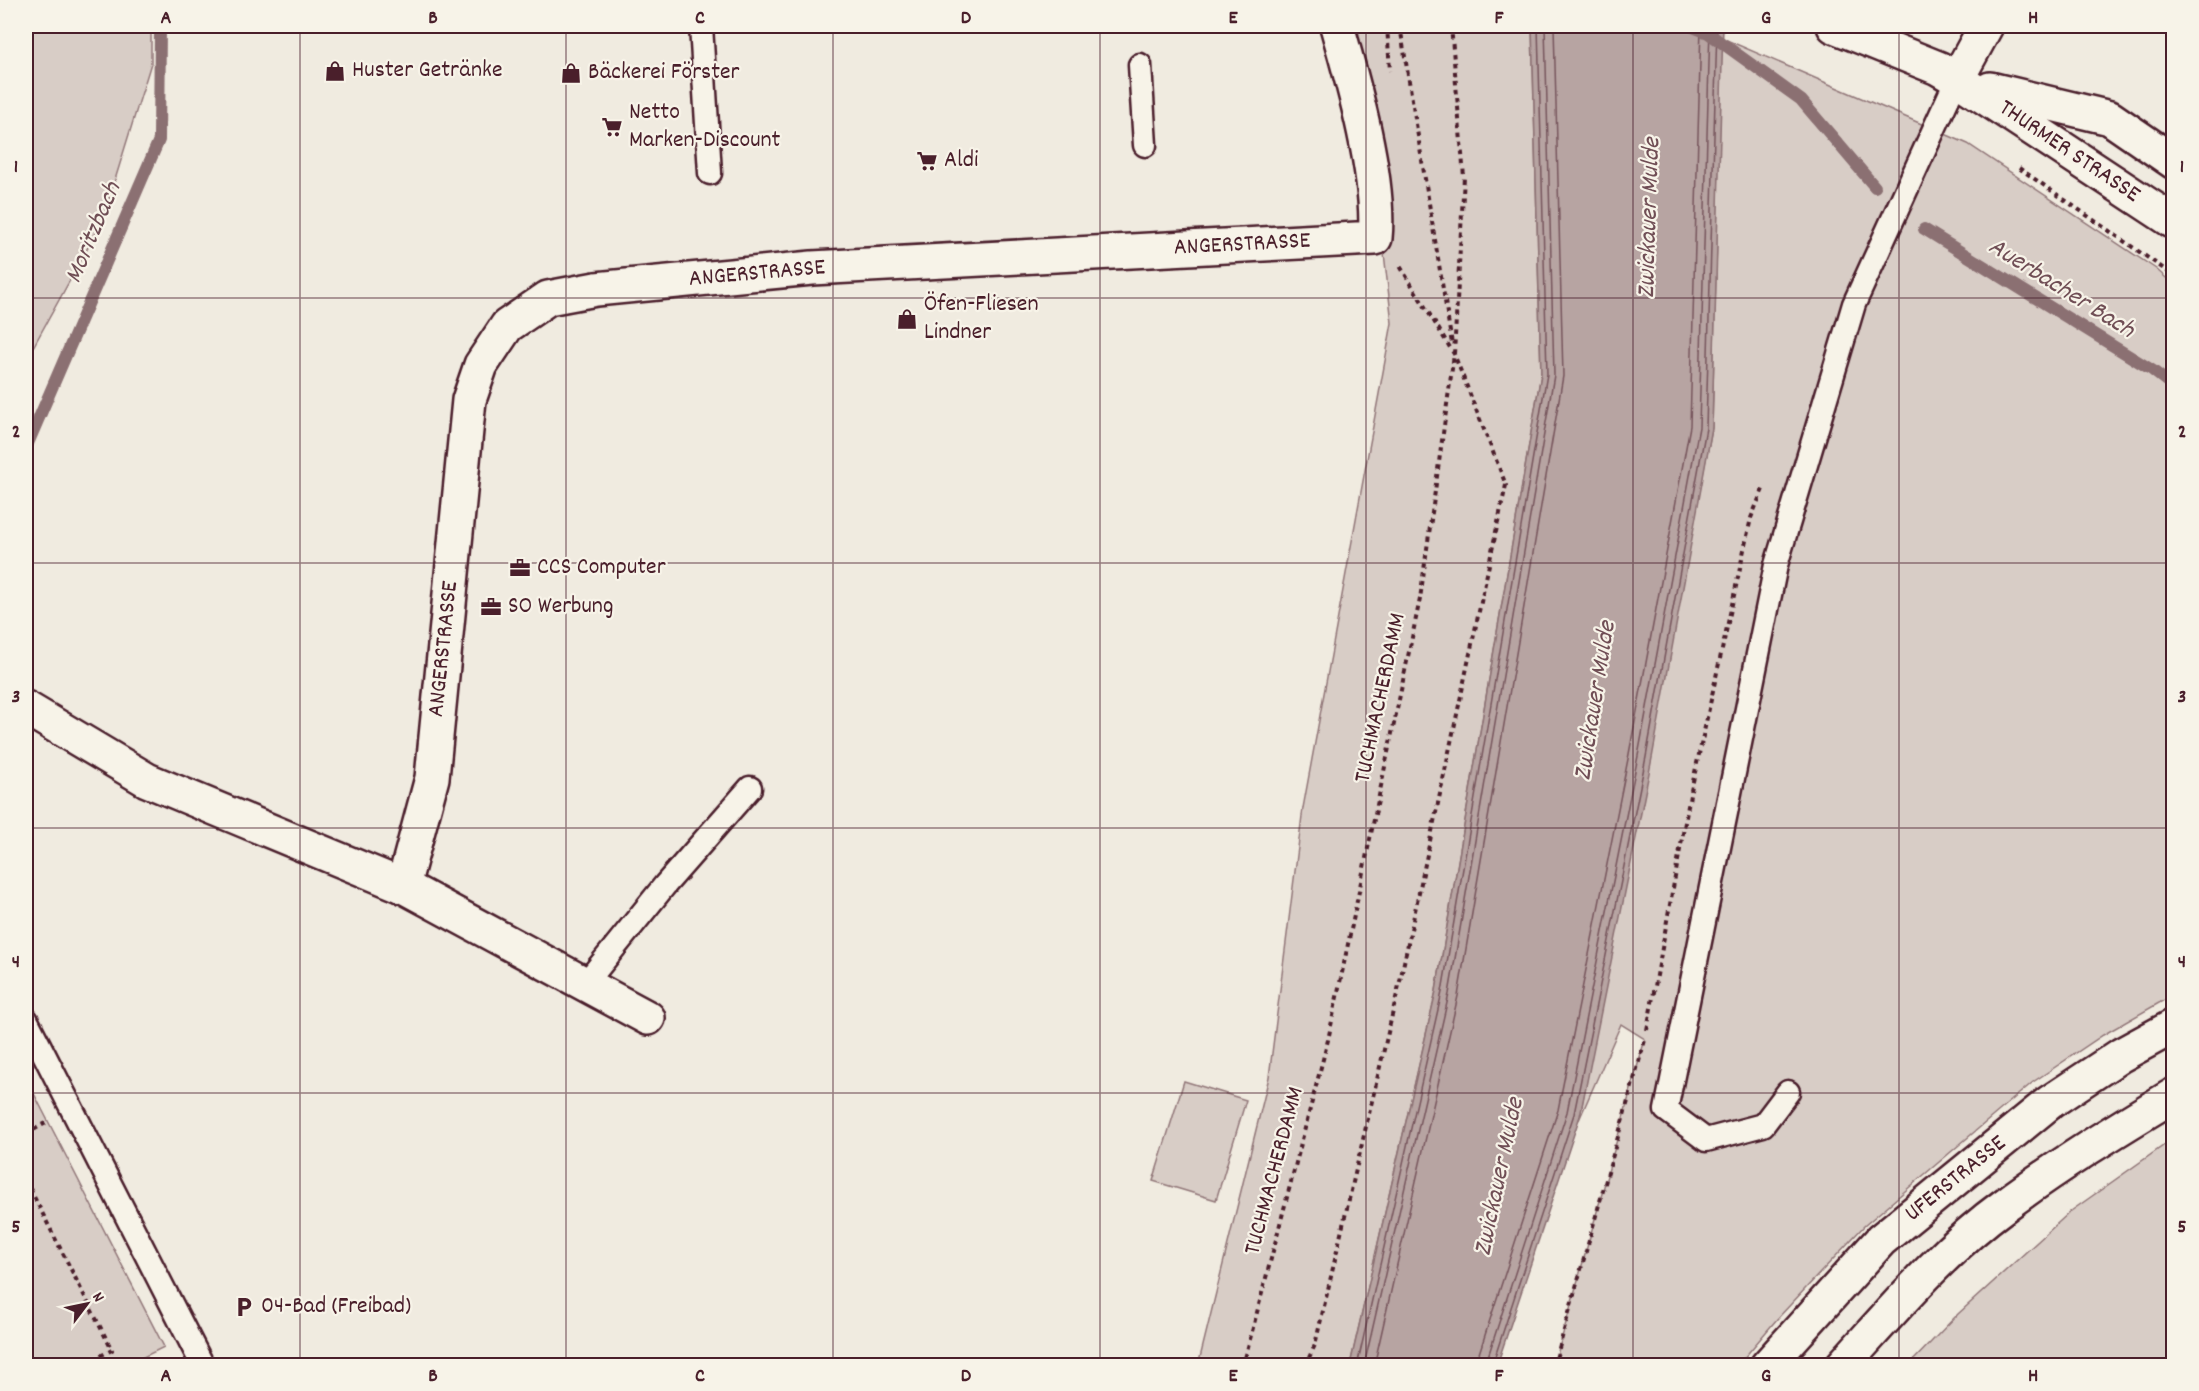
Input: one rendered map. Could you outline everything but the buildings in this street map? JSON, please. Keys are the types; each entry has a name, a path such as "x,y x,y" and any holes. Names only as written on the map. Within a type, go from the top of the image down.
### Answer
{"street":[{"path":"1337,26 1349,68 1369,165 1377,222 1375,238"},
{"name":"THURMER STRASSE","path":"1834,26 1938,68 1961,81 2174,222"},
{"path":"1961,81 1986,26"},
{"name":"THURMER STRASSE","path":"1961,81 2110,117 2174,162"},
{"name":"ANGERSTRASSE","path":"403,886 432,778 469,400 481,365 507,326 548,298 597,289 812,268 1375,238"},
{"path":"26,708 147,780 403,886 648,1018"},
{"name":"UFERSTRASSE","path":"1767,1365 1881,1240 2050,1102 2121,1055 2174,1026"},
{"path":"1842,1365 1920,1280 2003,1206 2092,1145 2174,1095"}],"lane":[{"path":"701,26 710,173"},
{"path":"1140,65 1145,145"},
{"path":"1788,1092 1763,1125 1706,1140 1666,1110 1776,565 1854,304 1961,81"},
{"path":"585,984 665,885 750,788"},
{"path":"26,1019 202,1365"}],"path":[{"path":"1400,26 1454,354"},
{"name":"TUCHMACHERDAMM","path":"1243,1365 1328,1040 1420,599 1454,354 1464,177 1450,26"},
{"path":"2011,162 2174,276"},
{"path":"1305,1365 1315,1345 1400,981 1506,485 1454,354 1393,254 1375,238"},
{"path":"26,1181 112,1350 80,1365"}],"shaded area":[{"path":"26,26 151,26 151,63 102,222 26,360"},
{"path":"1358,26 1532,26 1541,374 1436,991 1350,1365 1198,1366 1269,1077 1303,808 1392,323"},
{"path":"1722,38 1968,144 2156,269 2173,284 2173,995 2103,1035 2033,1082 1864,1226 1777,1319 1738,1365 1554,1366 1645,1039 1621,1024 1579,1120 1712,428"},
{"path":"26,1078 164,1347 127,1365 26,1365"},
{"path":"1184,1081 1246,1100 1216,1200 1153,1181"},
{"path":"2173,1139 2173,1365 1909,1365 1958,1314 2071,1211"}],"water":[{"name":"Zwickauer Mulde","path":"1532,26 1723,26 1712,428 1652,758 1580,1116 1497,1365 1350,1365 1436,991 1541,374"}],"waterway":[{"name":"Moritzbach","path":"26,448 159,140 160,26"},
{"name":"Auerbacher Bach","path":"1690,26 1708,33 1801,100 1875,187"},
{"name":"Auerbacher Bach","path":"1924,229 2152,370 2174,387"}],"place":[{"name":"Huster Getränke","path":"335,71"},
{"name":"Bäckerei Förster","path":"571,73"},
{"name":"Netto Marken-Discount","path":"612,127"},
{"name":"Aldi","path":"927,161"},
{"name":"Öfen-Fliesen Lindner","path":"907,319"},
{"name":"CCS Computer","path":"520,568"},
{"name":"SO Werbung","path":"491,607"},
{"name":"04-Bad (Freibad)","path":"244,1307"}]}
